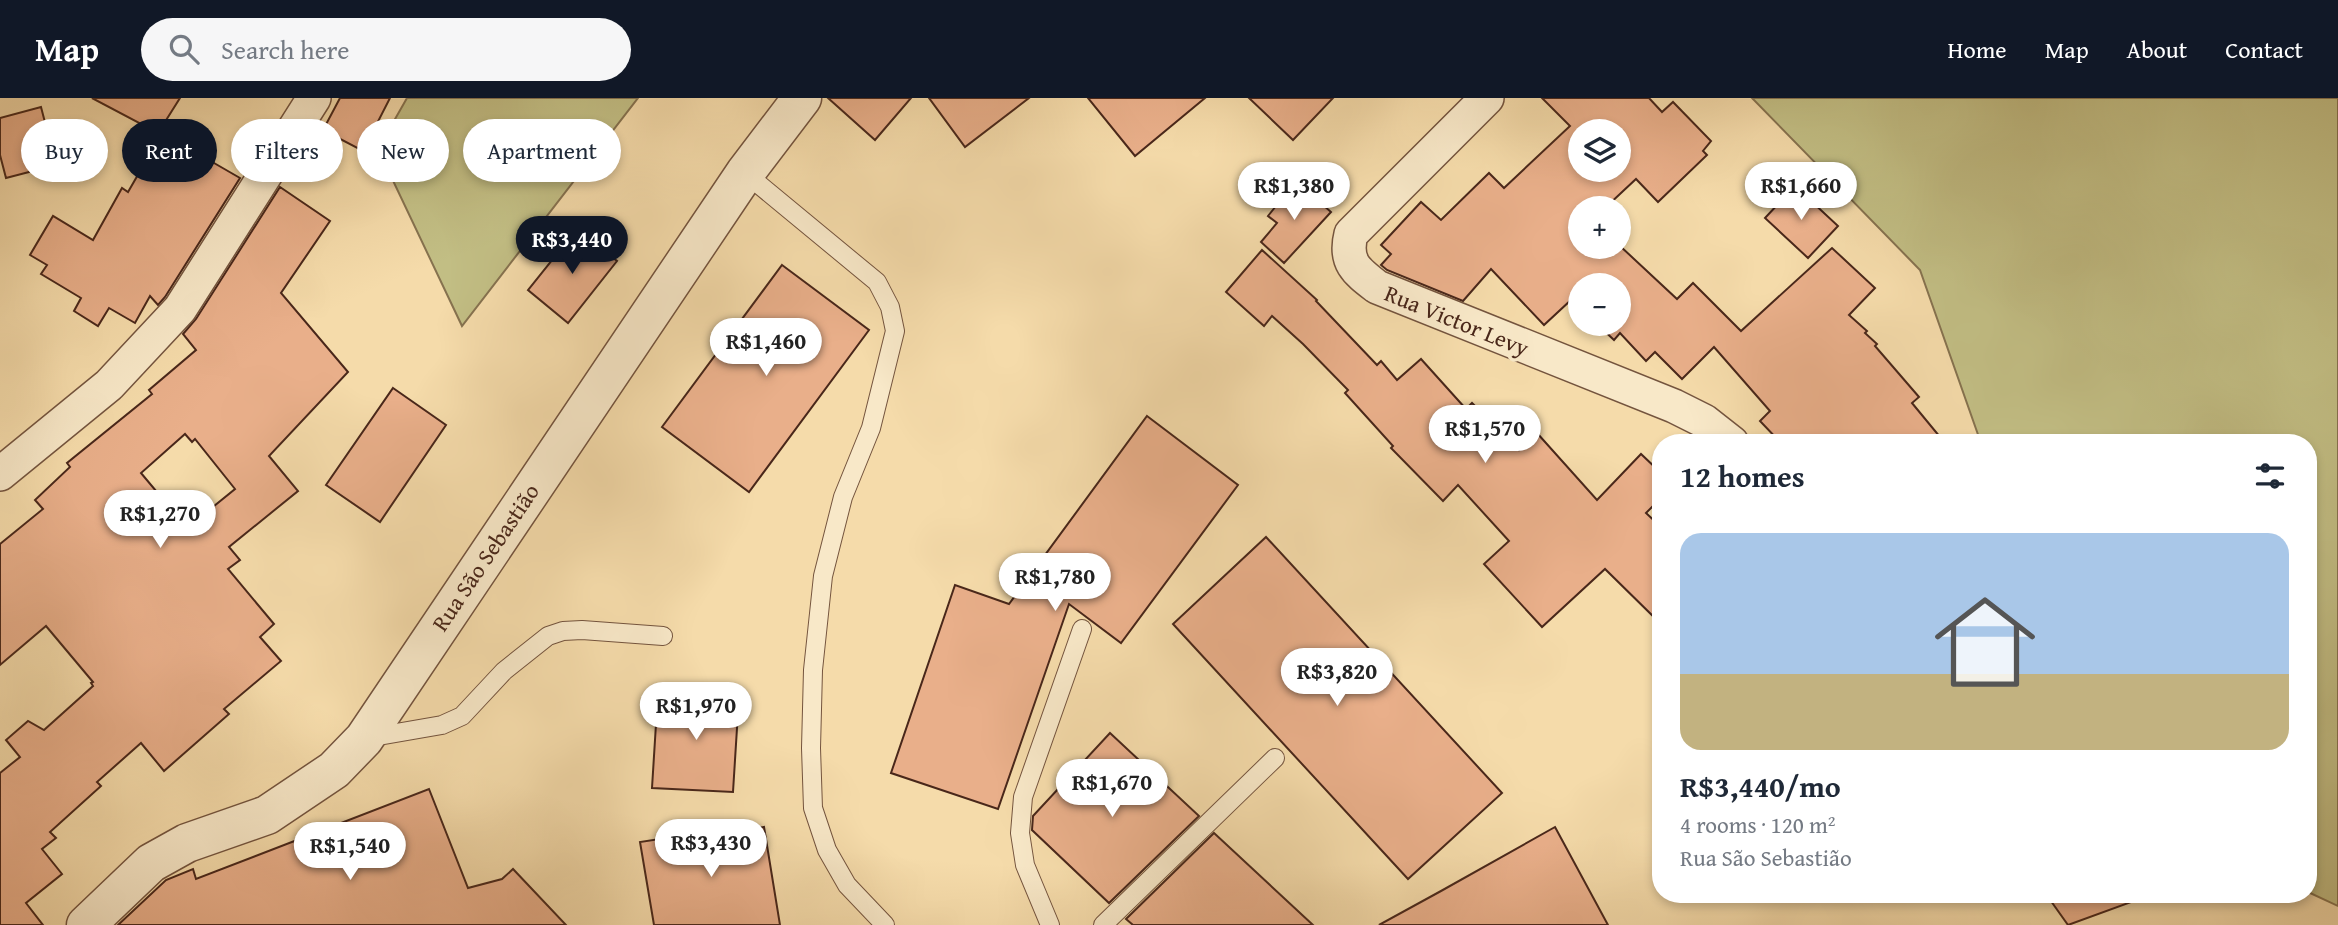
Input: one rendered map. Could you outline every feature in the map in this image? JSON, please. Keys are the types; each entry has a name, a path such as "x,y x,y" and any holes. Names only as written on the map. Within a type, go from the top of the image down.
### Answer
{"street":[{"path":"0,474 109,385 180,309 314,98"},
{"name":"Rua São Sebastião","path":"86,925 151,863 187,843 267,816 334,770 364,738 745,173 802,98"},
{"name":"Rua Victor Levy","path":"1487,98 1351,234 1349,260 1362,276 1377,287 1674,406 1704,421 1721,434"}],"lane":[{"path":"745,173 877,282 890,307 895,331 871,428 843,497 823,576 813,670 811,748 813,808 827,850 847,885 885,925"},
{"path":"1049,925 1025,864 1020,833 1023,797 1082,629"},
{"path":"364,738 442,725 462,716 504,671 548,636 563,631 582,630 663,636"},
{"path":"1103,925 1275,758"}],"shaded area":[{"path":"407,98 638,98 621,120 463,119 463,182 573,182 462,326 394,182 449,182 449,119 395,119"},
{"path":"1752,98 2338,98 2338,906 2317,896 2317,434 1978,434 1920,270"}],"building":[{"path":"92,98 180,98 167,119 132,119"},
{"path":"340,98 390,98 379,119 357,119 357,148 343,140 343,119 329,119"},
{"path":"828,98 911,98 875,140"},
{"path":"929,98 1029,98 965,147"},
{"path":"1088,98 1205,98 1135,156"},
{"path":"1249,98 1333,98 1293,140"},
{"path":"1542,98 1649,98 1662,112 1673,102 1711,141 1703,151 1707,155 1658,202 1636,179 1618,196 1568,196 1568,259 1631,259 1631,256 1677,299 1693,283 1741,331 1832,248 1875,288 1849,315 1867,331 1865,333 1877,344 1875,346 1919,397 1912,403 1938,434 1772,434 1760,421 1770,411 1714,347 1682,379 1655,352 1646,361 1623,336 1631,336 1631,273 1568,273 1568,303 1544,325 1491,269 1463,301 1387,270 1381,265 1391,254 1381,245 1421,202 1441,220 1489,173 1504,188 1568,128 1568,182 1631,182 1631,119 1568,119 1568,124"},
{"path":"41,107 44,119 21,119 21,174 6,178 0,155 0,118"},
{"path":"217,165 231,173 231,182 237,182 158,305 150,296 135,323 109,308 98,326 74,311 81,298 41,274 47,265 30,255 53,216 93,240 122,188 128,192 134,182 217,182"},
{"path":"1296,181 1331,212 1284,263 1261,242 1277,223 1268,216"},
{"path":"1795,186 1838,226 1808,258 1765,218"},
{"path":"280,187 330,221 281,293 348,372 269,456 298,491 229,547 240,560 228,569 274,624 260,637 281,661 224,709 229,714 164,771 141,743 97,782 101,786 50,832 56,838 42,849 62,874 26,903 43,925 0,925 0,773 20,757 6,740 28,721 44,730 93,686 93,682 46,626 0,665 0,544 43,509 35,500 70,467 67,463 152,394 149,390 196,350 183,334 196,319","holes":["185,434 192,442 195,439 235,489 187,528 141,473"]},
{"path":"577,229 617,261 568,323 528,290"},
{"path":"1262,250 1317,300 1377,365 1381,361 1397,380 1421,359 1466,409 1472,403 1519,450 1537,433 1597,500 1641,454 1652,464 1652,507 1646,513 1652,519 1652,615 1605,569 1542,627 1484,564 1509,541 1458,485 1443,501 1391,448 1393,446 1345,393 1348,390 1303,344 1272,316 1264,326 1226,292"},
{"path":"782,265 869,330 749,492 662,427"},
{"path":"393,388 446,425 380,522 326,485"},
{"path":"1147,416 1238,485 1121,643 1069,604 998,809 891,773 955,585 1009,604"},
{"path":"1266,537 1502,793 1408,879 1173,624"},
{"path":"658,692 739,696 733,792 652,788"},
{"path":"1110,733 1199,816 1109,903 1032,830 1033,816"},
{"path":"429,789 468,888 502,879 513,869 566,925 118,925 166,880 193,869 196,879"},
{"path":"764,827 780,925 654,925 640,842 731,828 731,832"},
{"path":"1555,827 1608,925 1379,925 1441,891"},
{"path":"1214,833 1313,925 1133,925 1126,919"},
{"path":"2052,903 2128,903 2068,925"}]}
